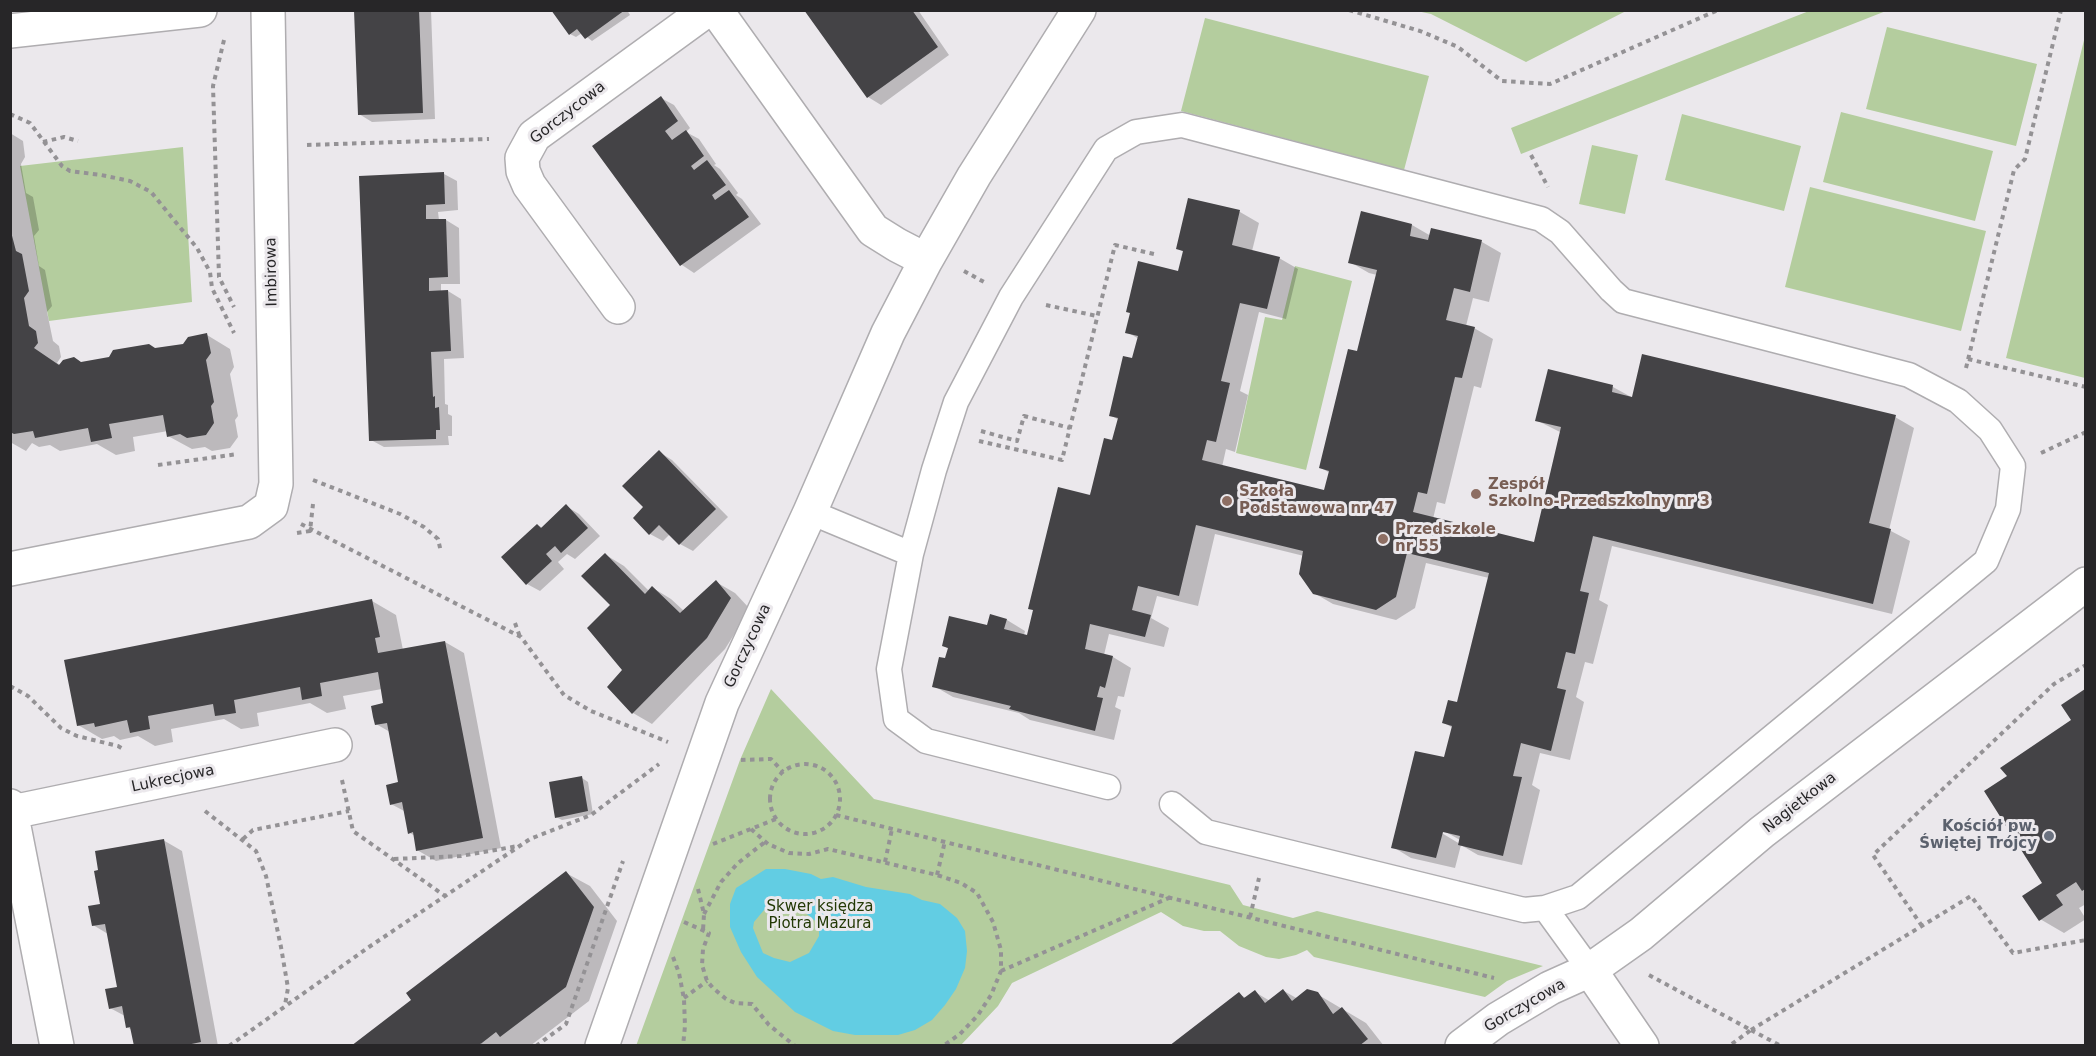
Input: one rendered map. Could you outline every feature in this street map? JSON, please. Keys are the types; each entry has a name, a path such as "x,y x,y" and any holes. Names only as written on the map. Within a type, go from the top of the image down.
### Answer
{"street":[{"path":"10,31 200,10"},
{"name":"Imbirowa","path":"260,514 276,484 268,10"},
{"name":"Gorczycowa","path":"618,307 529,185 523,171 522,158 534,136 707,10"},
{"path":"716,10 873,230 926,260"},
{"name":"Gorczycowa","path":"602,1046 722,703 810,512 888,333 974,176 1079,10"},
{"path":"10,569 260,514"},
{"name":"Nagietkowa","path":"1590,970 1641,934 1762,832 2085,584"},
{"name":"Lukrecjowa","path":"57,1046 11,809 162,781 334,745"},
{"path":"1590,970 1642,1046"},
{"name":"Gorczycowa","path":"1462,1046 1498,1019 1550,988 1590,970"}],"lane":[{"path":"1108,788 926,741 896,719 888,669 911,554 956,402 1011,297 1106,149 1136,132 1182,125 1541,219 1560,232 1623,301 1909,375 1958,400 1990,430 2013,466 2008,509 1986,561 1578,897 1545,908 1524,910 1206,832 1172,804"},
{"path":"810,512 911,554"},
{"path":"1545,908 1590,970"}],"path":[{"path":"1349,10 1420,31 1458,47 1502,81 1550,84 1718,10"},
{"path":"1966,366 2014,170 2025,159 2061,10"},
{"path":"219,277 213,86 226,32"},
{"path":"10,114 30,123 62,166 70,171 101,174 130,181 151,192 196,248 210,272 212,288 237,338"},
{"path":"43,142 64,137 78,141"},
{"path":"270,146 512,139 527,146"},
{"path":"988,443 1062,460 1115,245 1154,254"},
{"path":"966,272 975,277"},
{"path":"1058,308 1097,316"},
{"path":"1968,359 2085,387"},
{"path":"949,423 1017,441 1024,416 1070,428"},
{"path":"2062,443 2085,432"},
{"path":"158,465 245,453"},
{"path":"312,480 400,514 424,527 438,539 441,552"},
{"path":"310,531 312,512"},
{"path":"260,514 310,531 521,637"},
{"path":"515,623 521,637 564,695 591,711 706,754 771,759 783,772"},
{"path":"1922,926 1873,855 2054,684 2085,665"},
{"path":"10,686 28,696 61,728 77,736 118,746 135,756 162,781 243,839 256,851 266,876 288,988 285,1006"},
{"path":"334,745 353,831 445,896"},
{"path":"229,1046 530,839 591,815 706,754"},
{"path":"804,764 818,767 830,774 838,787 840,794 837,815 823,829 804,834 791,831 776,819 771,807 770,794 775,782 783,772 790,768 804,764"},
{"path":"243,839 254,830 349,812"},
{"path":"837,815 1507,981 1550,988"},
{"path":"709,846 776,819"},
{"path":"751,829 765,842 789,853 809,854 828,849 937,875 961,883 977,893 993,922 1001,950 1001,971 991,995 978,1015 960,1034 943,1046"},
{"path":"885,862 892,829"},
{"path":"702,930 704,914 721,882 738,863 765,842"},
{"path":"937,875 945,842"},
{"path":"393,860 461,856 520,846"},
{"path":"536,1046 566,1024 624,859"},
{"path":"696,885 704,914"},
{"path":"1250,917 1257,886"},
{"path":"1729,1046 1751,1030 1971,896 2013,953 2085,940"},
{"path":"1001,971 1171,897"},
{"path":"709,933 702,965 712,988 735,1003 752,1004 769,1025 795,1046"},
{"path":"1641,934 1657,953 1642,972 1781,1046"},
{"path":"670,953 679,973 684,999 686,1026 683,1046"},
{"path":"684,999 707,981"}],"green space":[{"path":"1417,11 1626,11 1526,62 1431,14"},
{"path":"1809,11 1886,11 1521,154 1511,128"},
{"path":"1205,18 1429,76 1404,170 1181,111"},
{"path":"1887,27 2037,64 2016,146 1866,109"},
{"path":"2085,36 2085,378 2006,358"},
{"path":"1841,112 1993,151 1975,221 1823,182"},
{"path":"1682,114 1801,146 1784,211 1665,180"},
{"path":"1592,145 1638,155 1625,214 1579,204"},
{"path":"183,147 192,302 49,321 20,166"},
{"path":"1810,187 1986,231 1961,331 1785,287"},
{"path":"1295,266 1352,281 1306,470 1236,453 1265,317 1282,320"},
{"name":"Skwer księdza Piotra Mazura","path":"771,689 874,799 1230,885 1243,905 1293,918 1317,911 1543,966 1507,981 1485,997 1314,957 1307,950 1279,959 1266,957 1239,946 1220,931 1204,931 1183,926 1161,912 1012,983 998,1006 961,1045 636,1046 740,760"}],"water":[{"path":"766,869 785,869 811,874 821,879 833,877 866,887 910,894 922,900 940,904 957,918 965,931 967,951 965,968 956,989 945,1005 932,1020 915,1030 898,1035 855,1035 833,1031 795,1012 757,977 741,952 730,927 730,904 736,888","holes":["782,902 802,910 819,924 819,936 809,953 790,962 763,953 753,928 754,922 764,910"]}],"building":[{"path":"354,10 419,10 423,113 358,115"},
{"path":"551,10 625,10 585,39 577,29 569,35"},
{"path":"804,10 912,10 938,47 867,98"},
{"path":"661,96 678,121 665,131 672,140 686,130 704,156 691,166 694,170 707,160 726,185 712,195 715,200 729,190 749,217 680,266 592,146"},
{"path":"444,172 445,204 426,205 426,219 446,219 448,277 429,278 429,291 448,290 451,351 431,352 433,397 435,396 435,408 439,407 440,430 436,430 436,439 369,441 359,176"},
{"path":"1188,198 1240,210 1232,245 1280,257 1267,309 1240,303 1221,381 1230,383 1216,442 1207,440 1202,460 1324,490 1329,471 1319,468 1348,349 1357,351 1377,270 1348,263 1361,211 1412,224 1410,236 1428,240 1431,228 1482,240 1470,292 1454,288 1446,320 1475,327 1462,378 1455,377 1427,494 1418,492 1413,512 1534,542 1561,427 1535,421 1548,369 1613,385 1612,392 1632,397 1642,354 1896,415 1869,523 1891,529 1873,604 1593,536 1580,591 1589,593 1575,654 1566,652 1557,688 1566,690 1551,751 1521,743 1513,776 1522,777 1503,856 1458,845 1460,836 1443,832 1436,858 1391,848 1415,751 1444,757 1452,726 1442,723 1448,700 1457,702 1489,573 1407,553 1396,597 1376,610 1313,594 1299,574 1303,551 1196,525 1179,596 1138,586 1132,610 1151,615 1145,637 1090,624 1085,649 1113,656 1105,688 1100,686 1097,697 1103,698 1095,731 1009,709 1011,706 932,687 939,657 945,658 948,648 942,646 949,616 987,625 990,614 1007,619 1004,629 1027,635 1033,610 1028,609 1058,487 1090,495 1104,438 1112,440 1118,418 1109,416 1123,356 1132,358 1138,336 1125,333 1130,313 1126,312 1138,261 1178,271 1183,251 1176,249"},
{"path":"10,228 16,251 22,254 29,291 24,298 29,326 36,331 38,343 34,348 59,365 63,360 74,357 81,362 109,357 113,350 149,344 155,348 183,344 188,337 207,333 211,353 206,360 214,402 211,406 214,423 206,435 187,438 180,434 167,437 163,415 109,424 112,438 91,442 88,428 35,438 33,431 14,434 10,432"},
{"path":"659,450 716,509 679,545 659,525 649,535 633,518 643,507 622,486"},
{"path":"566,504 588,528 561,553 555,546 546,554 552,561 526,585 501,557 537,524 541,528"},
{"path":"605,553 645,594 652,586 680,613 716,580 731,598 707,638 632,714 607,687 622,670 587,628 610,605 581,576"},
{"path":"372,599 380,637 375,638 378,653 445,641 483,838 416,851 413,832 408,834 402,802 390,805 386,785 398,782 387,723 375,725 371,706 383,703 378,672 320,683 322,696 302,700 300,687 234,700 236,713 215,716 213,704 148,716 150,729 130,733 127,720 95,727 94,723 77,726 64,660"},
{"name":"Kościół pw. Świętej Trójcy","path":"2085,689 2085,889 2082,891 2076,882 2056,895 2063,905 2039,921 2022,896 2042,883 1984,791 2007,776 2000,768 2071,720 2061,705"},
{"path":"582,776 588,811 555,818 549,782"},
{"path":"164,839 201,1042 182,1046 134,1046 130,1027 126,1028 122,1006 109,1009 105,989 117,987 105,924 92,926 88,906 100,904 94,871 98,870 95,851"},
{"path":"566,871 594,907 566,987 500,1037 496,1032 478,1046 351,1046 411,1000 406,993"},
{"path":"1283,989 1292,1001 1307,989 1318,992 1333,1014 1342,1007 1368,1039 1359,1046 1169,1046 1239,992 1244,998 1255,990 1265,1003"}],"place":[{"name":"Zespół Szkolno-Przedszkolny nr 3","path":"1476,494"},
{"name":"Szkoła Podstawowa nr 47","path":"1227,501"},
{"name":"Przedszkole nr 55","path":"1383,539"},
{"name":"Kościół pw. Świętej Trójcy","path":"2049,836"}]}
